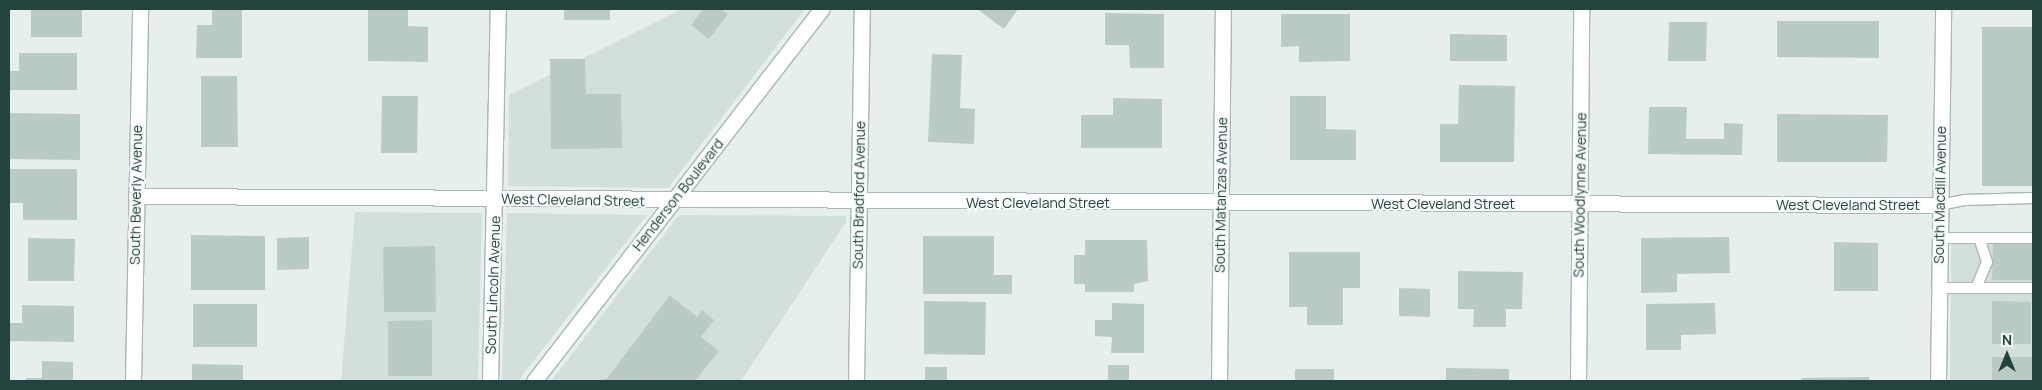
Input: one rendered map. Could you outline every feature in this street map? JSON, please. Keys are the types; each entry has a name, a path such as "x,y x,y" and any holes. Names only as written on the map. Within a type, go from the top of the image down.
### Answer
{"street":[{"name":"South Beverly Avenue","path":"133,381 140,9"},
{"name":"South Lincoln Avenue","path":"490,381 498,9"},
{"name":"Henderson Boulevard","path":"534,381 821,9"},
{"name":"South Bradford Avenue","path":"856,381 862,9"},
{"name":"South Matanzas Avenue","path":"1219,381 1223,9"},
{"name":"South Woodlynne Avenue","path":"1578,381 1581,204 1581,9"},
{"name":"South Macdill Avenue","path":"1938,381 1942,9"},
{"name":"West Cleveland Street","path":"136,196 1221,204 1939,205"}],"lane":[{"path":"1939,205 1964,200 2033,198"},
{"path":"1939,238 2033,238"},
{"path":"1976,288 1987,262 1979,238"},
{"path":"1939,288 2033,288"}],"shaded area":[{"path":"682,9 805,9 668,188 508,186 509,95"},
{"path":"355,212 482,213 478,381 341,381"},
{"path":"507,213 647,215 518,381 502,381"},
{"path":"679,215 846,216 846,222 741,381 551,381"},
{"path":"1951,234 2033,235 2033,381 1950,381"}],"building":[{"path":"31,9 82,9 82,37 31,37"},
{"path":"212,9 242,9 242,58 196,58 197,25 212,25"},
{"path":"368,9 408,9 408,26 428,27 428,62 368,61"},
{"path":"564,9 610,9 610,20 564,20"},
{"path":"703,9 722,9 728,14 709,39 691,25"},
{"path":"977,9 1018,9 1004,29"},
{"path":"1105,13 1164,14 1164,68 1130,68 1129,45 1105,45"},
{"path":"1281,14 1350,14 1350,61 1299,62 1299,46 1281,47"},
{"path":"1777,21 1879,21 1879,58 1777,57"},
{"path":"1669,22 1707,22 1706,61 1668,61"},
{"path":"1982,27 2033,27 2033,186 1982,186"},
{"path":"1450,34 1507,35 1507,61 1450,61"},
{"path":"19,53 77,53 77,90 9,90 9,71 19,71"},
{"path":"932,54 962,55 960,108 975,109 974,144 928,142"},
{"path":"550,59 585,59 586,94 621,94 622,148 551,149"},
{"path":"201,76 237,76 238,147 201,147"},
{"path":"1459,85 1515,86 1514,162 1440,162 1440,124 1458,124"},
{"path":"382,96 418,96 417,153 381,153"},
{"path":"1290,96 1326,96 1326,129 1356,130 1356,160 1290,160"},
{"path":"1113,98 1162,99 1162,148 1081,148 1081,115 1113,115"},
{"path":"1649,107 1687,107 1686,139 1724,139 1724,123 1743,124 1742,155 1648,154"},
{"path":"9,113 80,114 80,160 9,159"},
{"path":"1777,114 1888,115 1887,162 1777,162"},
{"path":"9,169 77,169 77,220 23,220 23,203 9,203"},
{"path":"191,235 265,236 265,290 191,290"},
{"path":"923,236 994,236 994,275 1012,275 1012,294 923,294"},
{"path":"309,237 309,269 277,270 277,238"},
{"path":"1729,237 1730,273 1677,274 1677,292 1641,293 1641,238"},
{"path":"28,238 75,239 74,281 28,281"},
{"path":"1085,240 1147,240 1148,281 1134,284 1134,292 1085,292 1085,284 1074,284 1074,255 1085,255"},
{"path":"1834,242 1878,243 1878,291 1834,291"},
{"path":"1993,244 2033,244 2033,280 1992,280"},
{"path":"435,246 436,312 384,312 383,247"},
{"path":"1289,252 1360,252 1360,288 1343,288 1343,325 1307,325 1307,307 1289,307"},
{"path":"1458,271 1523,272 1522,309 1506,309 1506,327 1473,327 1474,309 1458,309"},
{"path":"1399,288 1430,289 1430,317 1399,316"},
{"path":"670,295 697,317 702,310 714,320 701,337 719,351 695,381 605,381"},
{"path":"924,301 986,302 985,355 924,354"},
{"path":"1992,301 2031,302 2031,344 1992,344"},
{"path":"1112,303 1144,304 1144,353 1111,353 1112,337 1095,336 1095,320 1112,320"},
{"path":"1715,303 1716,334 1681,335 1681,350 1646,350 1646,304"},
{"path":"193,304 257,304 257,347 193,347"},
{"path":"22,305 74,306 74,342 9,341 9,323 22,323"},
{"path":"432,320 432,376 388,376 388,321"},
{"path":"1992,357 2033,357 2033,381 1992,381"},
{"path":"42,361 73,362 73,381 26,381 26,378 42,378"},
{"path":"192,364 243,365 243,381 192,381"},
{"path":"1108,365 1129,365 1129,381 1108,381"},
{"path":"925,367 947,367 947,381 925,381"},
{"path":"1446,368 1509,369 1509,381 1446,381"},
{"path":"1295,369 1334,369 1334,381 1295,381"},
{"path":"1869,377 1869,381 1801,381 1801,378"}]}
